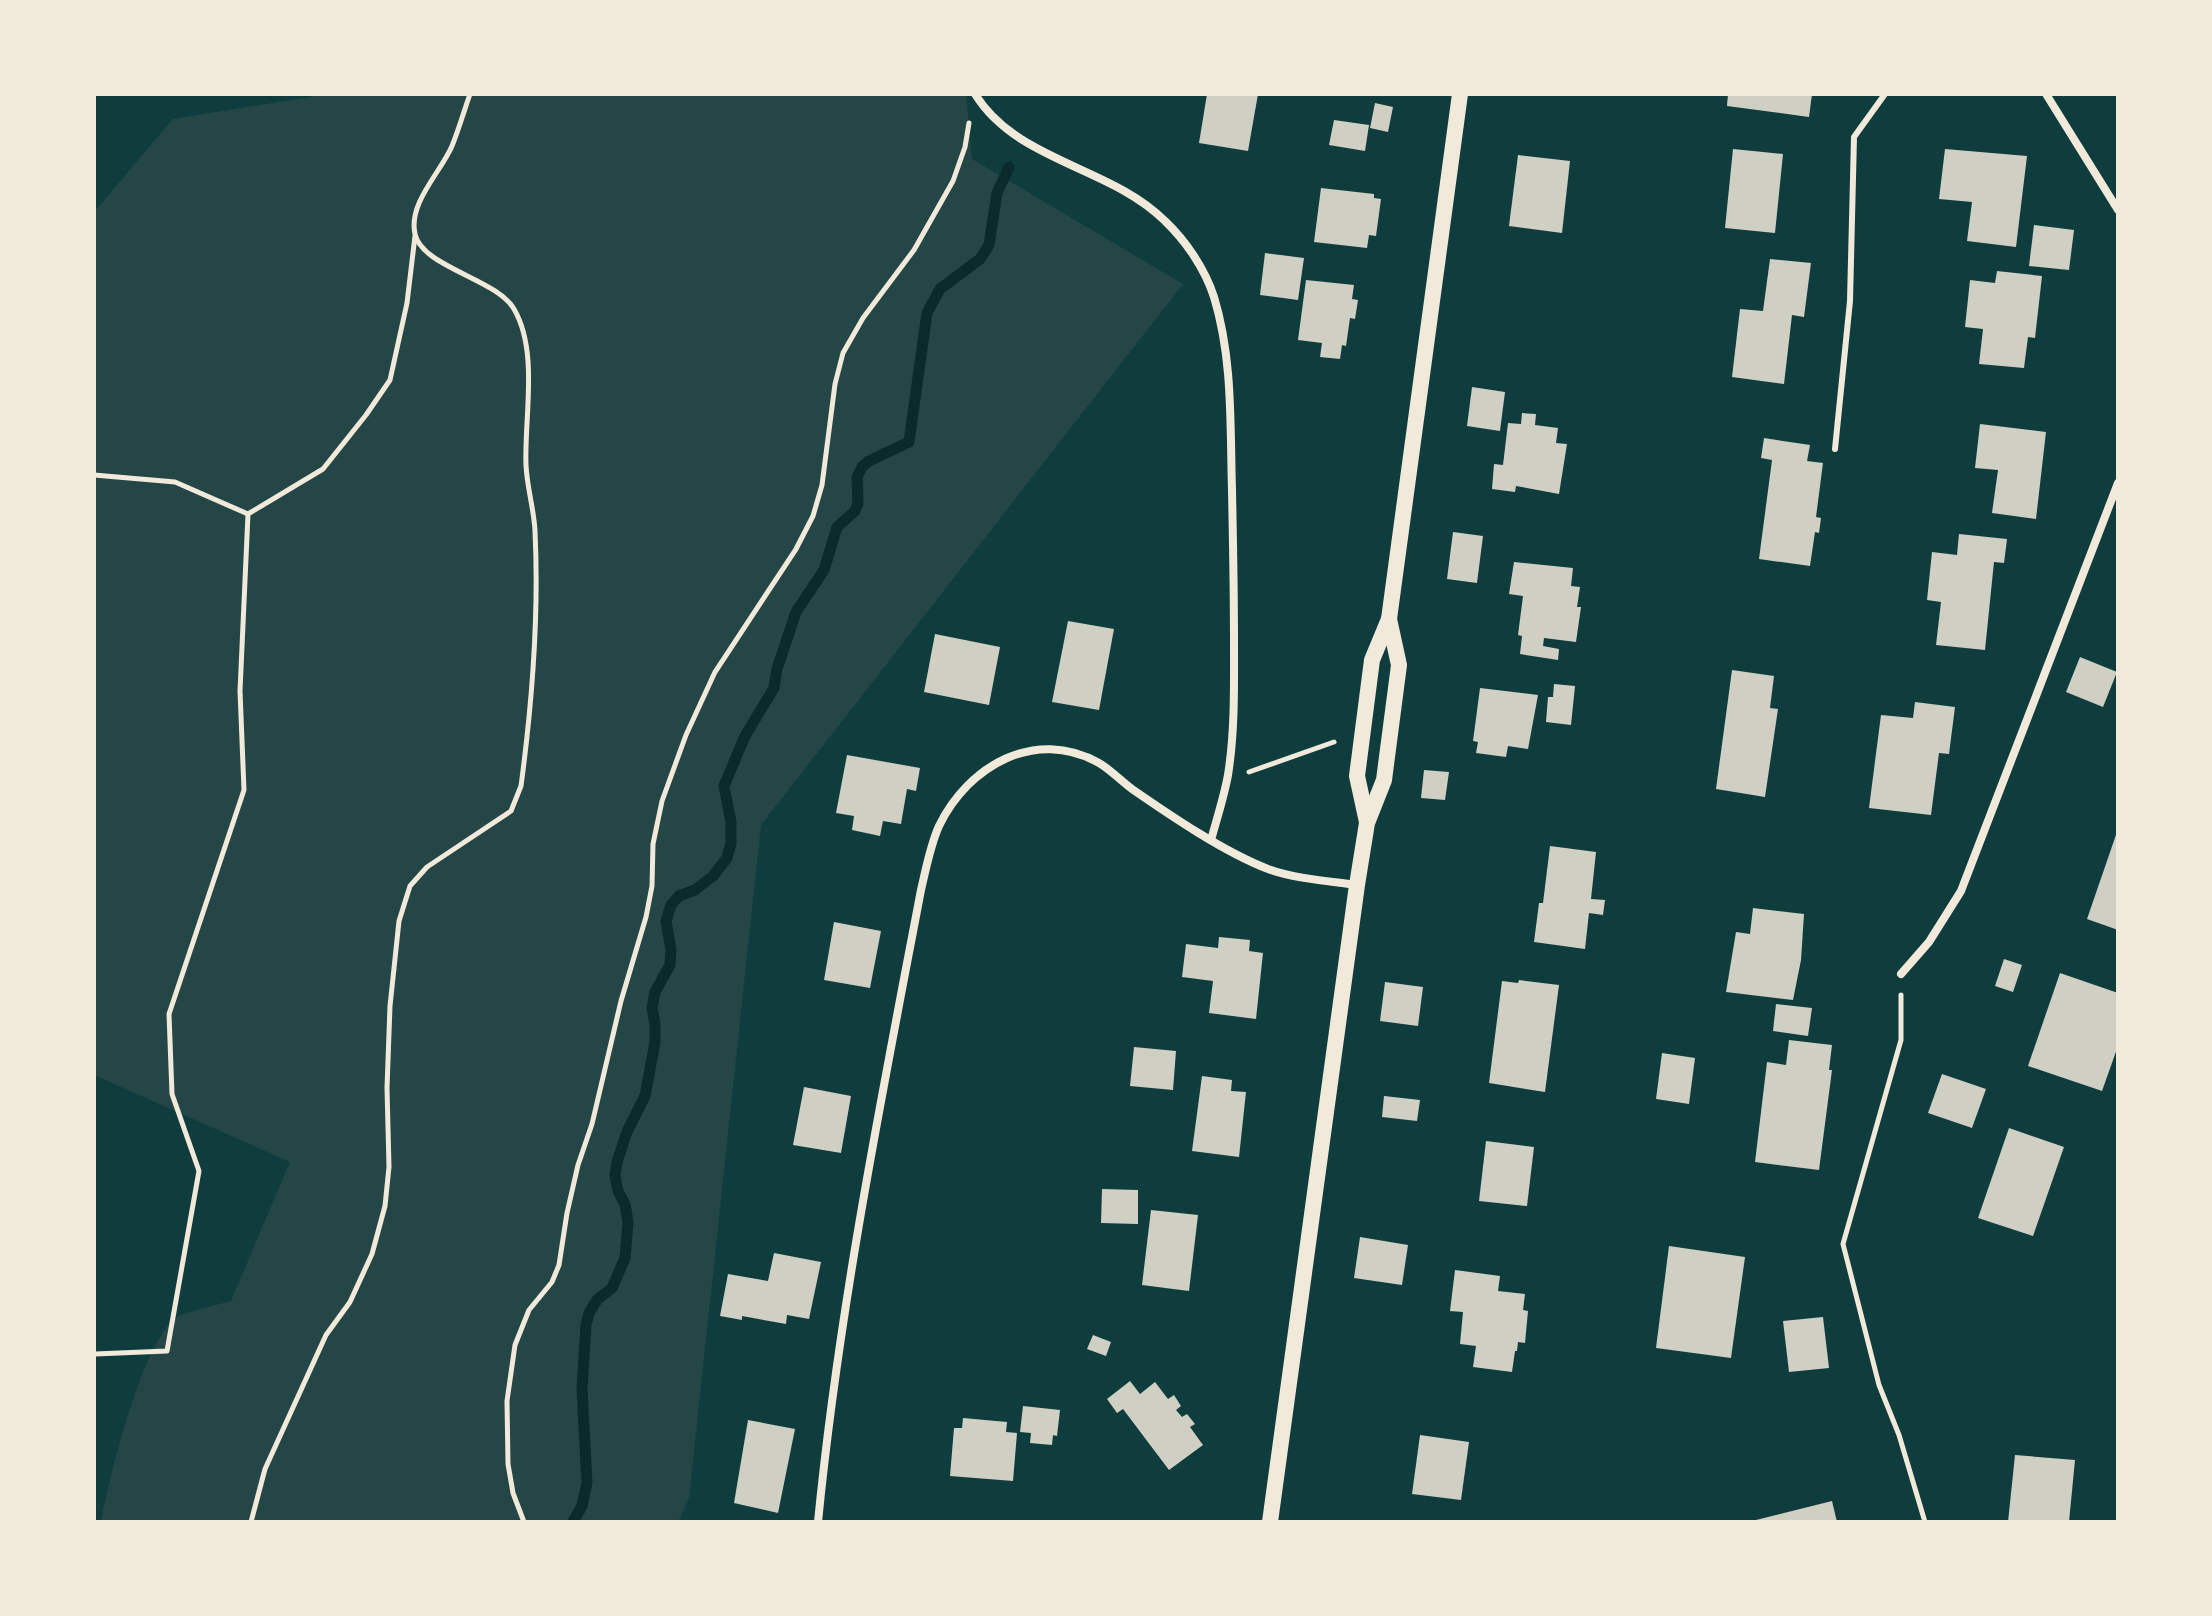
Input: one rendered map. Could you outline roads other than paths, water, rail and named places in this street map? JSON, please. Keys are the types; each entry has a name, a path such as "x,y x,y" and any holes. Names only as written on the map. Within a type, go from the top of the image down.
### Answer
{"main road":[{"path":"1367,823 1357,776 1372,660 1389,619 1460,94"},
{"path":"1270,1522 1357,885 1367,823 1384,780 1399,665 1389,619"}],"street":[{"path":"975,94 997,122 1031,146 1134,197 1162,217 1194,257 1213,295 1223,334 1229,380 1234,715 1228,774 1211,840"},
{"path":"2046,94 2118,210"},
{"path":"1901,974 1929,942 1961,891 2118,483"},
{"path":"818,1522 829,1411 853,1250 927,865 938,828 948,809 976,774 1023,752 1054,750 1098,762 1170,815 1268,869 1357,885"}],"lane":[{"path":"1835,449 1850,301 1854,137 1885,94"}],"waterway":[{"path":"573,1522 582,1506 587,1483 582,1389 586,1325 597,1300 612,1288 625,1258 628,1222 615,1176 627,1132 645,1096 655,1042 652,1008 655,992 670,965 666,921 671,905 679,896 695,890 713,876 727,858 731,822 724,786 745,736 774,688 777,669 796,612 824,570 837,527 855,511 858,503 857,477 862,467 909,442 927,313 940,289 980,259 989,245 997,193 1009,167"}]}
